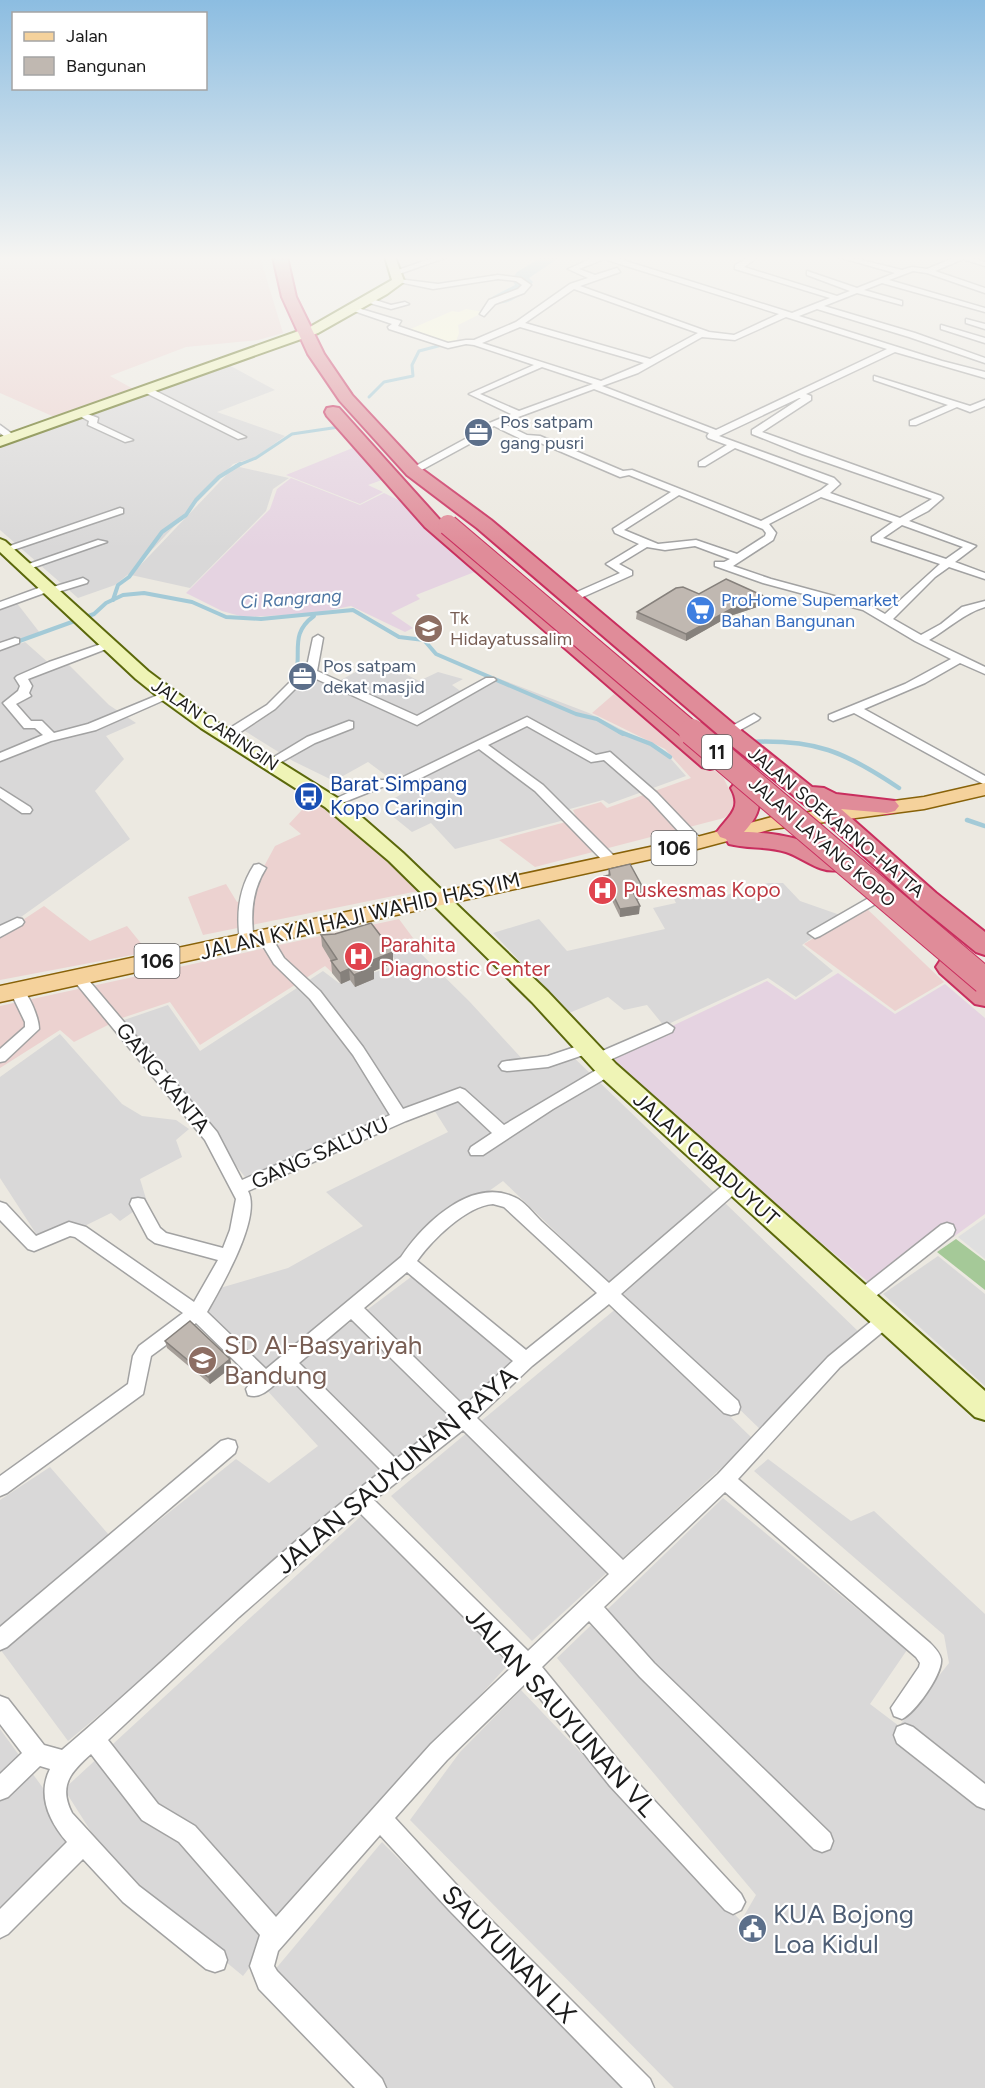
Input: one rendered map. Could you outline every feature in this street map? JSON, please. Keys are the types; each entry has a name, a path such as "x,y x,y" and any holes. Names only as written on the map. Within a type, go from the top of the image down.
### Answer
{"highway":[{"name":"JALAN SOEKARNO-HATTA","path":"307,354 322,391 339,420 432,524 663,723 874,899 985,997"},
{"name":"JALAN SOEKARNO-HATTA","path":"314,354 346,398 416,480"},
{"name":"JALAN SOEKARNO-HATTA","path":"322,391 357,431 416,480 484,524 729,731 837,818 984,949"},
{"name":"JALAN LAYANG KOPO","path":"416,480 455,523 985,981"},
{"name":"JALAN LAYANG KOPO","path":"455,523 984,949"},
{"path":"663,723 682,729 701,726 708,715 702,708"},
{"path":"785,776 830,801 895,808"},
{"path":"729,836 741,822 748,808 749,799 743,788"},
{"path":"873,852 871,835 895,808"},
{"path":"729,836 791,844 831,864"},
{"path":"939,957 933,946 934,941 944,934 959,933 984,949"}],"main road":[{"name":"JALAN KYAI HAJI WAHID HASYIM","path":"8,993 80,979 438,897 729,836 895,808 985,789"}],"street":[{"path":"0,428 6,440 245,354"},
{"path":"512,354 599,385 716,433"},
{"path":"625,354 651,362"},
{"path":"416,480 470,440 478,431 599,385 664,354"},
{"path":"823,494 835,484 831,480 711,436 883,354"},
{"path":"915,354 985,375"},
{"path":"967,354 985,361"},
{"path":"519,414 473,393 543,364"},
{"path":"877,378 985,414"},
{"path":"147,390 241,438"},
{"path":"797,394 808,398 755,432 805,452 938,498 921,511 899,521 877,540 985,576"},
{"path":"970,409 985,403"},
{"path":"913,423 957,404"},
{"path":"80,414 95,420 91,423 128,440"},
{"path":"494,423 526,438 537,438 623,475 629,472 762,524 771,533 769,538 722,565 767,581 855,604 985,671"},
{"path":"702,464 734,445"},
{"path":"680,491 618,528 647,543 668,548 696,543 737,558"},
{"path":"762,524 799,506 816,494 823,494 972,546 925,581 888,621"},
{"path":"5,552 120,511"},
{"path":"25,567 102,542"},
{"path":"572,598 628,573 611,564 647,543"},
{"name":"JALAN CARINGIN","path":"5,552 50,589 142,675 167,695 226,736 332,803 388,850 438,897"},
{"path":"0,606 50,589 83,581"},
{"path":"921,640 945,626 966,609 985,604"},
{"path":"226,736 271,707 296,682 311,673 318,638"},
{"path":"0,647 15,641"},
{"path":"51,737 38,724 28,725 9,703 23,693 26,686 22,676 110,644"},
{"path":"833,717 911,688 960,658"},
{"path":"311,673 417,721 490,680"},
{"path":"0,757 51,737 92,727 167,695"},
{"path":"855,709 985,781"},
{"path":"729,731 754,718"},
{"path":"332,803 380,783 399,784 525,720 567,741 595,759 606,755 653,796 697,843"},
{"path":"270,763 311,740 349,725"},
{"path":"480,744 541,790 611,861"},
{"path":"0,792 26,810"},
{"path":"259,868 251,882 245,905 256,938 315,995 358,1050 400,1117"},
{"name":"JALAN CIBADUYUT","path":"438,897 540,997 598,1059 734,1185 985,1408"},
{"path":"814,933 874,899"},
{"path":"0,932 17,922"},
{"name":"GANG KANTA","path":"80,979 211,1136 238,1186"},
{"path":"0,1057 32,1029 32,1022 8,993"},
{"path":"477,1150 503,1134 598,1059 667,1028"},
{"path":"507,1066 536,1065 561,1059 598,1059"},
{"name":"GANG SALUYU","path":"238,1186 460,1094 503,1134"},
{"name":"JALAN SAUYUNAN RAYA","path":"65,1762 134,1703 240,1602 328,1524 360,1502 462,1419 526,1361 734,1185"},
{"path":"0,1487 131,1394 139,1383 142,1356 145,1351 196,1313 214,1286 238,1230 244,1203 238,1186"},
{"path":"0,1209 34,1244 69,1229 76,1230 196,1313 260,1384 407,1262 415,1249 431,1233 477,1202 496,1197 510,1202 732,1407"},
{"path":"138,1204 154,1233 161,1238 228,1256"},
{"path":"861,1298 947,1230"},
{"path":"407,1262 526,1361"},
{"path":"352,1308 462,1419 623,1574"},
{"path":"373,2088 263,1973 262,1957 267,1945 439,1752 724,1480 834,1362 885,1320"},
{"path":"285,1362 396,1472"},
{"path":"0,1640 228,1448"},
{"path":"724,1480 923,1650 931,1660 928,1671 902,1708"},
{"name":"JALAN SAUYUNAN VL","path":"360,1502 380,1518 528,1666 618,1778 733,1902"},
{"path":"590,1607 647,1670 822,1841"},
{"path":"0,1707 37,1754 65,1762 55,1782 57,1807 64,1821 131,1894 215,1960"},
{"path":"905,1735 985,1798"},
{"path":"93,1738 150,1812 187,1834 276,1935"},
{"path":"0,1789 37,1754"},
{"name":"SAUYUNAN LX","path":"380,1818 457,1902 641,2088"},
{"path":"0,1926 83,1842"}],"shaded area":[{"path":"0,354 167,354 110,376 137,391 59,419 0,393"},
{"path":"227,364 275,390 217,412 285,436 256,457 233,464 131,572 115,585 78,598 0,530 0,447"},
{"path":"360,445 390,477 368,485 383,492 360,504 286,475"},
{"path":"235,466 289,478 273,489 266,511 190,588 131,575"},
{"path":"291,478 360,505 384,493 423,512 477,571 416,595 420,599 391,613 413,628 405,632 351,606 310,614 244,617 222,611 186,593 270,509 277,489"},
{"path":"16,602 40,633 0,645 0,607"},
{"path":"25,642 51,665 65,661 109,705 136,723 106,736 124,759 95,791 130,839 0,932 0,651"},
{"path":"378,660 419,681 438,672 463,679 452,685 466,695 495,677 589,713 664,751 686,776 609,804 603,800 566,810 572,818 455,849 431,823 412,832 391,815 402,810 393,799 407,791 368,762 334,781 293,761 245,731 276,710 288,693 314,676 337,682"},
{"path":"614,694 723,777 734,799 736,809 724,818 535,867 499,840 577,819 573,810 601,802 607,808 691,778 665,749 592,713"},
{"path":"312,799 423,890 203,935 188,897 226,884 237,902 246,900 275,846 301,834 289,824"},
{"path":"768,883 783,883 800,901 843,916 802,945 833,971 796,997 768,978 664,1026 647,1005 624,1010 608,997 569,1013 493,933 539,919 567,951 665,929 653,908 676,903 670,891 674,897 703,889 712,899"},
{"path":"44,906 90,941 127,926 148,952 0,980 0,935"},
{"path":"865,907 944,982 895,1011 804,944"},
{"path":"399,919 413,938 383,945 340,980 325,966 200,1045 170,1002 122,1018 74,1042 60,1030 0,1068 0,1006"},
{"path":"408,941 469,1001 525,1062 568,1052 860,1333 763,1432 503,1181 429,1234 391,1278 259,1374 205,1319 220,1288 288,1268 363,1226 326,1192 448,1132 431,1105 249,1182 121,1021 168,1005 200,1051 323,971 339,983 398,965 387,947"},
{"path":"838,973 895,1014 945,984 985,1018 985,1214 879,1291 696,1138 609,1056 767,981 795,1000"},
{"path":"60,1034 122,1104 142,1116 176,1120 189,1129 176,1140 182,1157 140,1179 147,1202 120,1221 111,1213 44,1246 0,1178 0,1077"},
{"path":"985,1218 985,1259 958,1237"},
{"path":"956,1239 985,1261 985,1290 937,1252"},
{"path":"938,1256 985,1294 985,1386 883,1294"},
{"path":"423,1268 529,1357 68,1741 0,1649 0,1500 50,1467 122,1550 236,1459 269,1483 318,1446 264,1387"},
{"path":"618,1307 753,1439 532,1641 391,1496"},
{"path":"768,1459 851,1521 874,1511 985,1614 985,2088 674,2088 410,1820 460,1752 521,1690 741,1921 756,1895 557,1658 723,1498 907,1650 870,1704 899,1726 949,1663 944,1635 754,1471"},
{"path":"372,1506 518,1654 349,1838 243,1976 116,1871 64,1789"},
{"path":"0,1729 86,1847 0,1940"},
{"path":"382,1842 625,2088 384,2088 273,1972"}],"building":[{"name":"ProHome Supemarket Bahan Bangunan","path":"726,579 766,597 731,609 686,634 637,612 676,588 683,587 699,594"},
{"path":"630,864 642,886 639,886 642,891 633,892 640,906 620,909 604,876 610,875 609,869"},
{"name":"Parahita Diagnostic Center","path":"371,923 393,952 368,962 373,967 354,975 349,969 340,973 331,961 337,959 321,935 335,934"},
{"name":"SD Al-Basyariyah Bandung","path":"190,1321 230,1359 208,1377 165,1341"}],"waterway":[{"path":"369,397 384,382 413,376 412,365 417,354"},
{"path":"238,465 256,458 292,434 339,427"},
{"path":"113,600 118,585 129,577 162,532 186,515 196,500 219,477 238,465"},
{"name":"Ci Rangrang","path":"113,600 123,595 144,593 192,602 226,617 261,619 353,610 399,637 424,640 436,654 576,714 597,719 623,734"},
{"name":"Ci Rangrang","path":"0,648 94,614 113,600"},
{"path":"292,683 296,673 298,639 301,631 314,616"},
{"name":"Ci Rangrang","path":"620,732 651,744 670,757"},
{"name":"Ci Rangrang","path":"748,742 792,743 828,750 862,765 899,788"},
{"name":"Ci Rangrang","path":"967,820 985,826"}],"place":[{"name":"Pos satpam gang pusri","path":"479,432"},
{"name":"ProHome Supemarket Bahan Bangunan","path":"700,610"},
{"name":"Tk Hidayatussalim","path":"429,628"},
{"name":"Pos satpam dekat masjid","path":"302,676"},
{"name":"Barat Simpang Kopo Caringin","path":"309,796"},
{"name":"Puskesmas Kopo","path":"602,890"},
{"name":"Parahita Diagnostic Center","path":"359,957"},
{"name":"SD Al-Basyariyah Bandung","path":"203,1360"},
{"name":"KUA Bojong Loa Kidul","path":"752,1929"}]}
